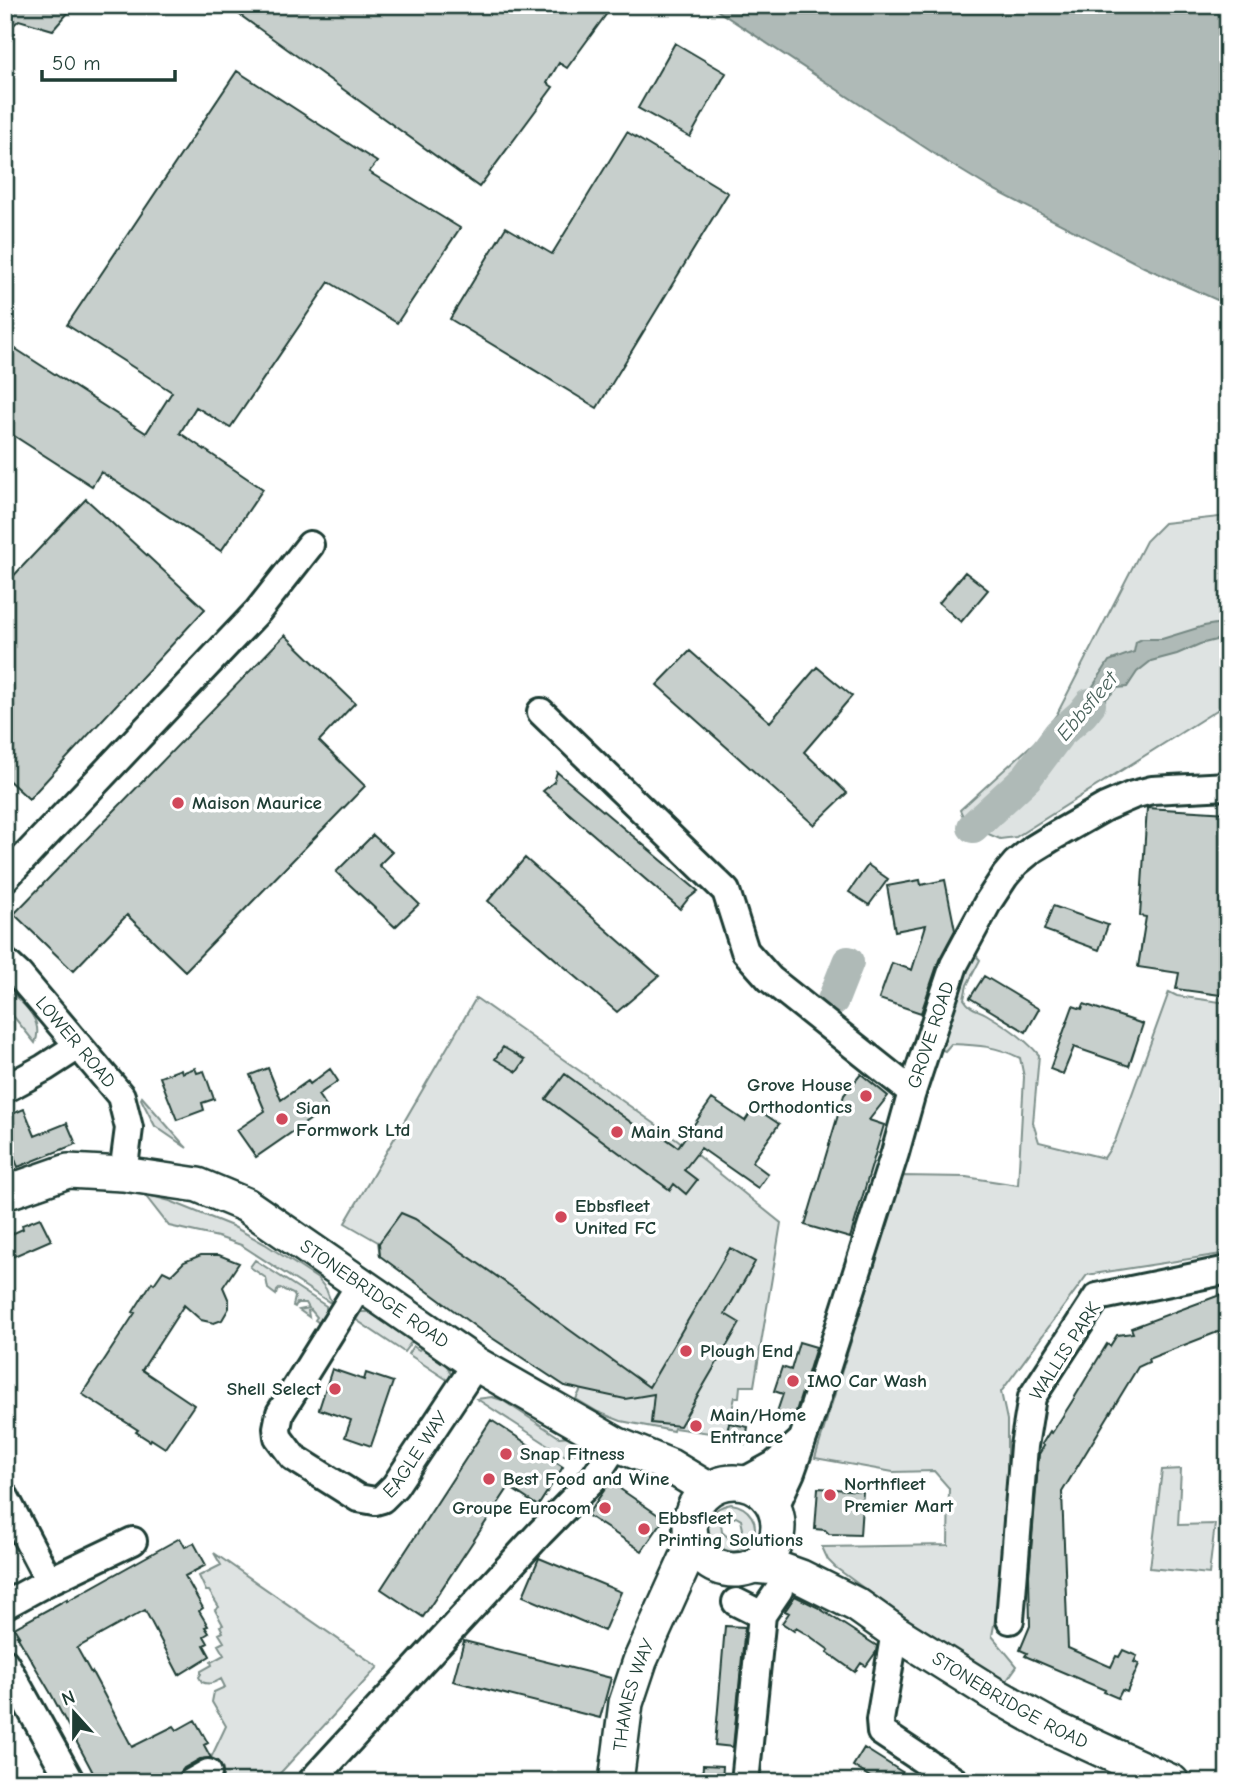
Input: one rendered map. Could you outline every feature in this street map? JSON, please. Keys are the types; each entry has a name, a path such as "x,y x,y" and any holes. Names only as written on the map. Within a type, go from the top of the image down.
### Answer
{"main road":[{"name":"STONEBRIDGE ROAD","path":"5,1193 68,1171 123,1174 198,1185 246,1205 476,1364 616,1444 670,1466 700,1499"},
{"path":"722,1482 743,1482 765,1493 777,1518 774,1545 766,1557 738,1567 711,1564 701,1556 693,1544 690,1532 690,1521 700,1499 722,1482"},
{"name":"STONEBRIDGE ROAD","path":"777,1518 800,1552 857,1605 895,1632 992,1693 1056,1728 1172,1782"},
{"name":"THAMES WAY","path":"616,1782 626,1703 640,1661 693,1544"},
{"name":"STONEBRIDGE ROAD","path":"738,1567 776,1568 801,1577 857,1605"},
{"name":"THAMES WAY","path":"664,1612 693,1587 738,1567"}],"street":[{"path":"5,878 258,611 310,545"},
{"path":"541,712 726,891 745,951 770,979 912,1092"},
{"name":"GROVE ROAD","path":"777,1518 778,1500 802,1440 954,965 988,902 1016,863 1033,849 1105,807 1152,790 1228,786"},
{"name":"LOWER ROAD","path":"5,962 121,1096 129,1128 123,1174"},
{"path":"5,1089 78,1046"},
{"name":"WALLIS PARK","path":"1010,1620 1024,1446 1031,1397 1097,1297 1228,1270"},
{"name":"EAGLE WAY","path":"361,1283 280,1413 276,1427 278,1437 293,1457 358,1498 375,1502 382,1499 395,1486 476,1364"},
{"path":"743,1482 774,1465 802,1440"},
{"path":"311,1782 594,1478 616,1444"},
{"path":"5,1497 43,1570"},
{"path":"5,1605 43,1570 134,1541"},
{"path":"745,1782 762,1615 779,1590"},
{"path":"736,1602 762,1615"},
{"path":"895,1632 880,1720 881,1732 956,1782"},
{"path":"5,1663 71,1782"}],"shaded area":[{"path":"1228,516 1228,703 1016,837 1000,839 967,825 960,810 1038,739 1057,714 1146,541 1164,523"},
{"path":"974,953 980,960 967,985 964,999 971,1007 1014,1032 1039,1055 1033,1123 1039,1142 1104,1158 1115,1141 1169,992 1177,996 1228,1003 1228,1253 1087,1275 1001,1392 1007,1420 1007,1554 992,1636 1017,1666 1005,1683 918,1628 835,1567 822,1547 948,1545 949,1488 934,1471 893,1472 815,1458 902,1176 966,1177 1018,1185 1024,1077 1020,1058 979,1046 951,1044 945,1051 940,1049 958,986"},
{"path":"5,987 34,1019 37,1026 35,1043 5,1006"},
{"name":"Ebbsfleet United FC","path":"476,998 678,1140 781,1223 754,1386 740,1386 727,1432 718,1431 717,1434 674,1428 673,1431 621,1421 598,1412 576,1399 581,1389 380,1256 378,1242 345,1223"},
{"path":"142,1097 187,1148 155,1126"},
{"path":"144,1194 170,1201 232,1226 265,1244 318,1279 331,1302 241,1245 169,1226"},
{"path":"255,1260 326,1306 322,1325 315,1320 317,1317 311,1310 308,1311 309,1317 299,1310 309,1308 306,1303 293,1306 293,1294 280,1288 276,1295 268,1289 266,1278 250,1267"},
{"path":"361,1312 369,1312 412,1341 404,1352 352,1317"},
{"path":"413,1346 419,1350 422,1347 442,1361 449,1370 452,1383 408,1354"},
{"path":"492,1397 502,1400 559,1437 575,1437 588,1447 584,1451 565,1456 477,1399"},
{"path":"1181,1469 1178,1525 1215,1524 1209,1574 1150,1568 1162,1470"},
{"path":"731,1504 737,1505 752,1516 754,1534 741,1549 731,1551 721,1548 713,1540 709,1519 716,1510","holes":["736,1517 741,1520 743,1529 737,1537 730,1539 722,1532 721,1523 725,1519"]},
{"path":"214,1553 378,1667 272,1782 212,1782 209,1762 226,1726 212,1702 214,1692 225,1687 221,1679 207,1683 202,1682 199,1677 201,1671 212,1665 211,1662 224,1655 218,1645 224,1642 219,1634 223,1632 220,1626 223,1625 215,1610 219,1607 209,1591 206,1591 199,1576 221,1565"}],"water":[{"path":"709,5 1228,5 1228,305 1144,267 985,185"},
{"path":"1228,622 1228,637 1151,661 1137,672 1127,687 1117,688 1104,701 1098,718 1088,728 1066,742 1059,734 1059,726 1074,716 1109,661 1134,652 1136,642 1142,639 1162,639 1204,626"}],"building":[{"path":"5,5 75,5 53,30 19,20 5,33"},
{"path":"226,5 613,5 567,68 559,63 547,83 553,87 479,187"},
{"path":"675,43 726,73 690,137 638,108"},
{"path":"237,71 377,162 369,172 460,228 397,323 329,282 230,428 196,407 180,433 263,489 221,551 101,472 92,486 5,430 5,342 146,433 172,392 67,325"},
{"path":"627,132 728,193 597,408 450,319 506,227 552,254"},
{"path":"86,499 205,609 29,799 5,777 5,585"},
{"path":"965,572 988,590 961,622 939,603"},
{"path":"285,635 355,703 319,741 365,786 185,971 127,915 73,971 14,914"},
{"path":"690,651 770,722 817,667 852,696 804,752 847,793 814,825 657,685"},
{"path":"557,772 698,891 680,909 543,791 554,782"},
{"path":"1147,808 1228,813 1225,868 1228,868 1228,996 1176,989 1179,973 1138,967 1146,917 1140,916"},
{"path":"373,835 392,852 379,865 419,904 395,927 336,872"},
{"path":"525,858 659,976 617,1012 488,901"},
{"path":"868,865 888,879 869,905 849,892"},
{"path":"920,880 921,885 945,880 955,930 939,960 921,1013 879,999 892,963 912,970 926,925 895,931 887,886"},
{"path":"1053,906 1108,925 1099,950 1044,930"},
{"path":"984,976 1039,1009 1026,1032 970,998"},
{"path":"1084,1004 1143,1024 1129,1066 1074,1047 1063,1074 1050,1069 1073,1006 1082,1009"},
{"path":"503,1047 525,1060 517,1072 495,1059"},
{"path":"195,1068 197,1073 204,1071 214,1099 202,1103 204,1110 177,1120 160,1077 181,1069 182,1073"},
{"name":"Sian Formwork Ltd","path":"268,1068 281,1100 330,1069 338,1081 318,1095 327,1108 256,1157 237,1130 265,1111 250,1075"},
{"path":"565,1074 651,1137 655,1131 678,1147 712,1099 745,1121 754,1107 779,1124 752,1162 768,1174 758,1188 701,1148 684,1170 697,1180 686,1194 674,1184 670,1190 546,1099"},
{"path":"861,1074 888,1096 869,1120 884,1125 850,1238 805,1225 844,1095"},
{"path":"24,1109 35,1136 67,1123 76,1144 18,1167 5,1134 5,1117"},
{"path":"401,1213 415,1219 649,1387 730,1248 755,1262 725,1314 740,1323 680,1426 651,1423 654,1394 625,1399 565,1386 480,1330 380,1256 379,1243"},
{"path":"40,1218 51,1240 5,1260 5,1237 23,1229 22,1225"},
{"path":"201,1255 219,1255 239,1263 223,1287 229,1308 222,1320 214,1323 201,1320 184,1305 142,1370 194,1405 165,1448 136,1432 138,1430 82,1394 152,1282 154,1284 163,1271 171,1275 184,1262"},
{"path":"1228,1292 1228,1328 1148,1359 1149,1362 1138,1367 1062,1492 1068,1648 1111,1667 1116,1656 1119,1657 1123,1650 1137,1656 1134,1662 1139,1664 1127,1692 1122,1690 1118,1698 1025,1656 1027,1653 1020,1650 1030,1626 1029,1575 1039,1454 1050,1431 1052,1433 1107,1344 1110,1346 1117,1335 1133,1333 1131,1328"},
{"name":"IMO Car Wash","path":"799,1342 816,1347 794,1418 777,1412 783,1394 774,1391 782,1367 791,1370"},
{"path":"332,1369 364,1380 366,1373 393,1382 371,1446 345,1437 351,1420 319,1409"},
{"path":"491,1420 563,1467 538,1506 509,1487 423,1617 381,1589"},
{"path":"729,1423 748,1427 745,1444 726,1440"},
{"path":"610,1482 664,1519 642,1551 587,1515"},
{"path":"818,1488 863,1491 860,1535 829,1534 825,1530 815,1529"},
{"path":"180,1538 185,1547 194,1543 206,1565 185,1576 203,1608 199,1611 208,1626 205,1627 209,1633 204,1636 208,1643 204,1645 210,1656 179,1675 145,1610 77,1648 132,1747 174,1726 177,1730 195,1720 208,1743 204,1745 211,1758 200,1759 168,1782 98,1782 14,1628"},
{"path":"539,1558 621,1592 604,1631 523,1596"},
{"path":"795,1596 877,1646 866,1666 861,1663 855,1672 811,1637 782,1623 789,1613 785,1611"},
{"path":"725,1626 745,1627 733,1747 715,1745"},
{"path":"464,1641 611,1678 600,1718 453,1681"},
{"path":"864,1748 918,1782 878,1782 853,1766"},
{"path":"703,1765 723,1766 722,1782 702,1782"}],"waterway":[{"name":"Ebbsfleet","path":"973,827 1027,777 1059,734 1090,704"},
{"name":"Ebbsfleet","path":"833,1000 848,962"}],"place":[{"name":"Maison Maurice","path":"178,803"},
{"name":"Grove House Orthodontics","path":"866,1096"},
{"name":"Sian Formwork Ltd","path":"282,1119"},
{"name":"Main Stand","path":"617,1132"},
{"name":"Ebbsfleet United FC","path":"561,1217"},
{"name":"Plough End","path":"686,1351"},
{"name":"IMO Car Wash","path":"793,1381"},
{"name":"Shell Select","path":"335,1389"},
{"name":"Main/Home Entrance","path":"696,1426"},
{"name":"Snap Fitness","path":"506,1454"},
{"name":"Best Food and Wine","path":"489,1479"},
{"name":"Northfleet Premier Mart","path":"830,1495"},
{"name":"Groupe Eurocom","path":"605,1508"},
{"name":"Ebbsfleet Printing Solutions","path":"644,1529"}]}
